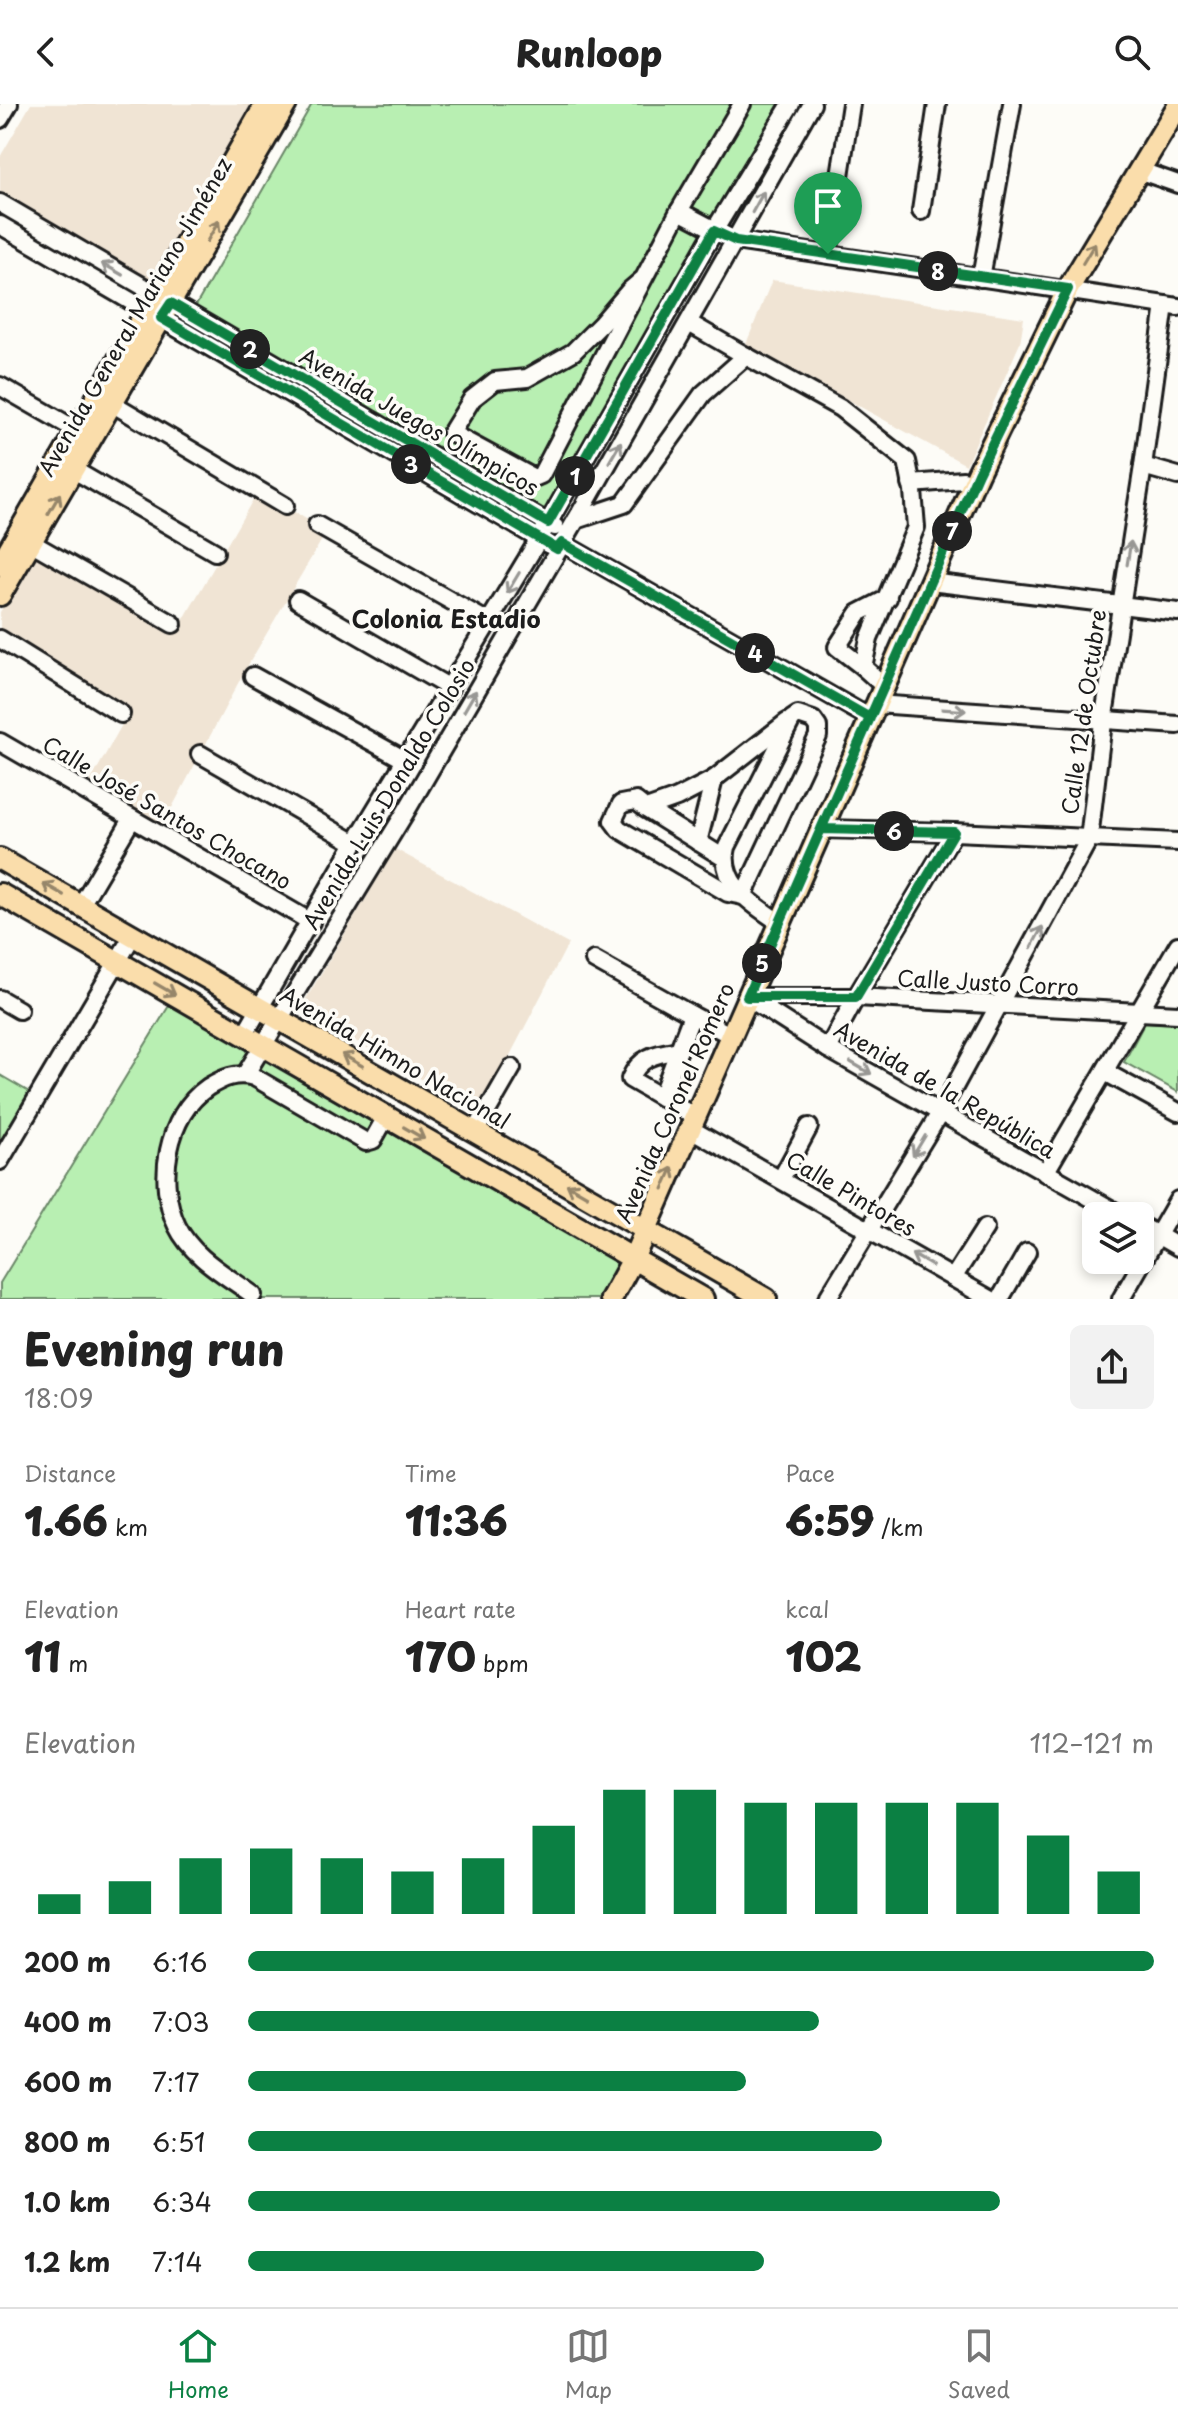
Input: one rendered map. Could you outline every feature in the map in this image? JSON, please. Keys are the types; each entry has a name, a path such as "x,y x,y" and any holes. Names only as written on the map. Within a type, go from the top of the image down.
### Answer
{"main road":[{"name":"Avenida General Mariano Jiménez","path":"13,551 74,470 266,104"},
{"name":"Avenida General Mariano Jiménez","path":"0,595 13,551 78,431 286,104"},
{"name":"Avenida Coronel Romero","path":"611,1299 633,1259 974,483 1068,289 1178,106"},
{"name":"Avenida Himno Nacional","path":"0,859 766,1299"},
{"path":"0,894 703,1299"},
{"path":"463,1161 475,1132"}],"street":[{"path":"0,119 9,104"},
{"path":"644,278 573,352 527,378 495,381 472,399 451,433 534,478 541,475 644,278 679,211 742,104"},
{"name":"Avenida Luis Donaldo Colosio","path":"253,1040 261,1009 355,843 490,623 714,231 791,104"},
{"name":"Avenida Luis Donaldo Colosio","path":"253,1040 280,1019 405,813 812,104"},
{"path":"828,254 851,104"},
{"path":"921,211 937,104"},
{"path":"981,278 1012,104"},
{"path":"1138,170 1178,184"},
{"name":"Avenida Juegos Olímpicos","path":"0,203 159,307 539,539 565,537"},
{"path":"679,211 736,241 1171,306"},
{"name":"Avenida Juegos Olímpicos","path":"0,225 159,307 548,523 565,537"},
{"name":"Calle 12 de Octubre","path":"827,1299 940,1113 1089,839 1103,722 1171,306"},
{"path":"689,323 840,408 907,461 916,527 869,639 863,667"},
{"path":"565,537 624,504 703,394 746,356"},
{"path":"636,369 656,380"},
{"path":"0,386 78,431"},
{"path":"110,402 285,506"},
{"path":"1143,466 1178,476"},
{"path":"74,470 215,552"},
{"path":"911,484 963,480 974,483"},
{"path":"317,525 490,623"},
{"path":"565,537 877,703 1103,722 1178,725"},
{"path":"13,551 173,624"},
{"path":"930,582 1178,612"},
{"path":"877,703 863,667 837,647 859,613 888,598"},
{"path":"298,600 450,688"},
{"path":"0,639 121,714"},
{"path":"253,676 405,760"},
{"path":"646,809 677,798 714,779 798,715 813,720 818,727 818,736 743,896"},
{"path":"780,923 743,896 728,875 724,858 792,719"},
{"name":"Calle José Santos Chocano","path":"0,742 311,922"},
{"path":"200,754 355,843"},
{"path":"698,842 714,779"},
{"path":"381,800 405,813"},
{"path":"724,858 636,801 621,804 613,821 619,829 728,893 743,896"},
{"path":"81,905 137,821"},
{"path":"821,829 1178,842"},
{"path":"828,1049 954,832"},
{"path":"0,1161 133,935"},
{"path":"1045,1173 1178,945"},
{"path":"594,960 730,1035"},
{"name":"Calle Justo Corro","path":"747,997 856,997 1178,1014"},
{"name":"Avenida de la República","path":"747,997 828,1049 1098,1202"},
{"path":"0,999 19,1010"},
{"path":"661,1097 692,1015"},
{"path":"245,1075 253,1040"},
{"name":"Calle Pintores","path":"679,1050 649,1056 635,1068 630,1079 781,1179 990,1299"},
{"path":"475,1132 512,1068"},
{"path":"1105,1072 1178,1112"},
{"path":"253,1295 188,1246 176,1223 169,1199 167,1172 170,1144 188,1106 221,1079 245,1075 254,1077 366,1142 373,1140 386,1117"},
{"path":"781,1179 809,1127"},
{"path":"1121,1299 1178,1200"},
{"path":"953,1278 985,1228"},
{"path":"1154,1233 1178,1247"},
{"path":"1000,1299 1027,1252"}],"shaded area":[{"path":"31,104 259,104 152,287 0,199 0,157"},
{"path":"772,280 1024,318 1020,343 966,465 746,344"},
{"path":"258,491 327,531 244,672 158,834 85,791 129,712 0,633 0,612 37,553 177,631"},
{"path":"395,849 568,944 480,1113 300,1009"}],"green space":[{"path":"312,104 779,104 542,517 194,309"},
{"path":"170,1004 620,1262 599,1299 0,1299 0,1283"},
{"path":"1145,1022 1178,1024 1178,1092 1124,1062"},
{"path":"0,1075 31,1093 0,1145"}],"district":[{"name":"Colonia Estadio","path":"446,620"}],"route":[{"path":"828,254 736,241 714,231 548,523 171,303 161,318 557,549 562,543 870,718 747,997 856,997 954,832 821,829 978,473 1068,289 828,254"}]}
